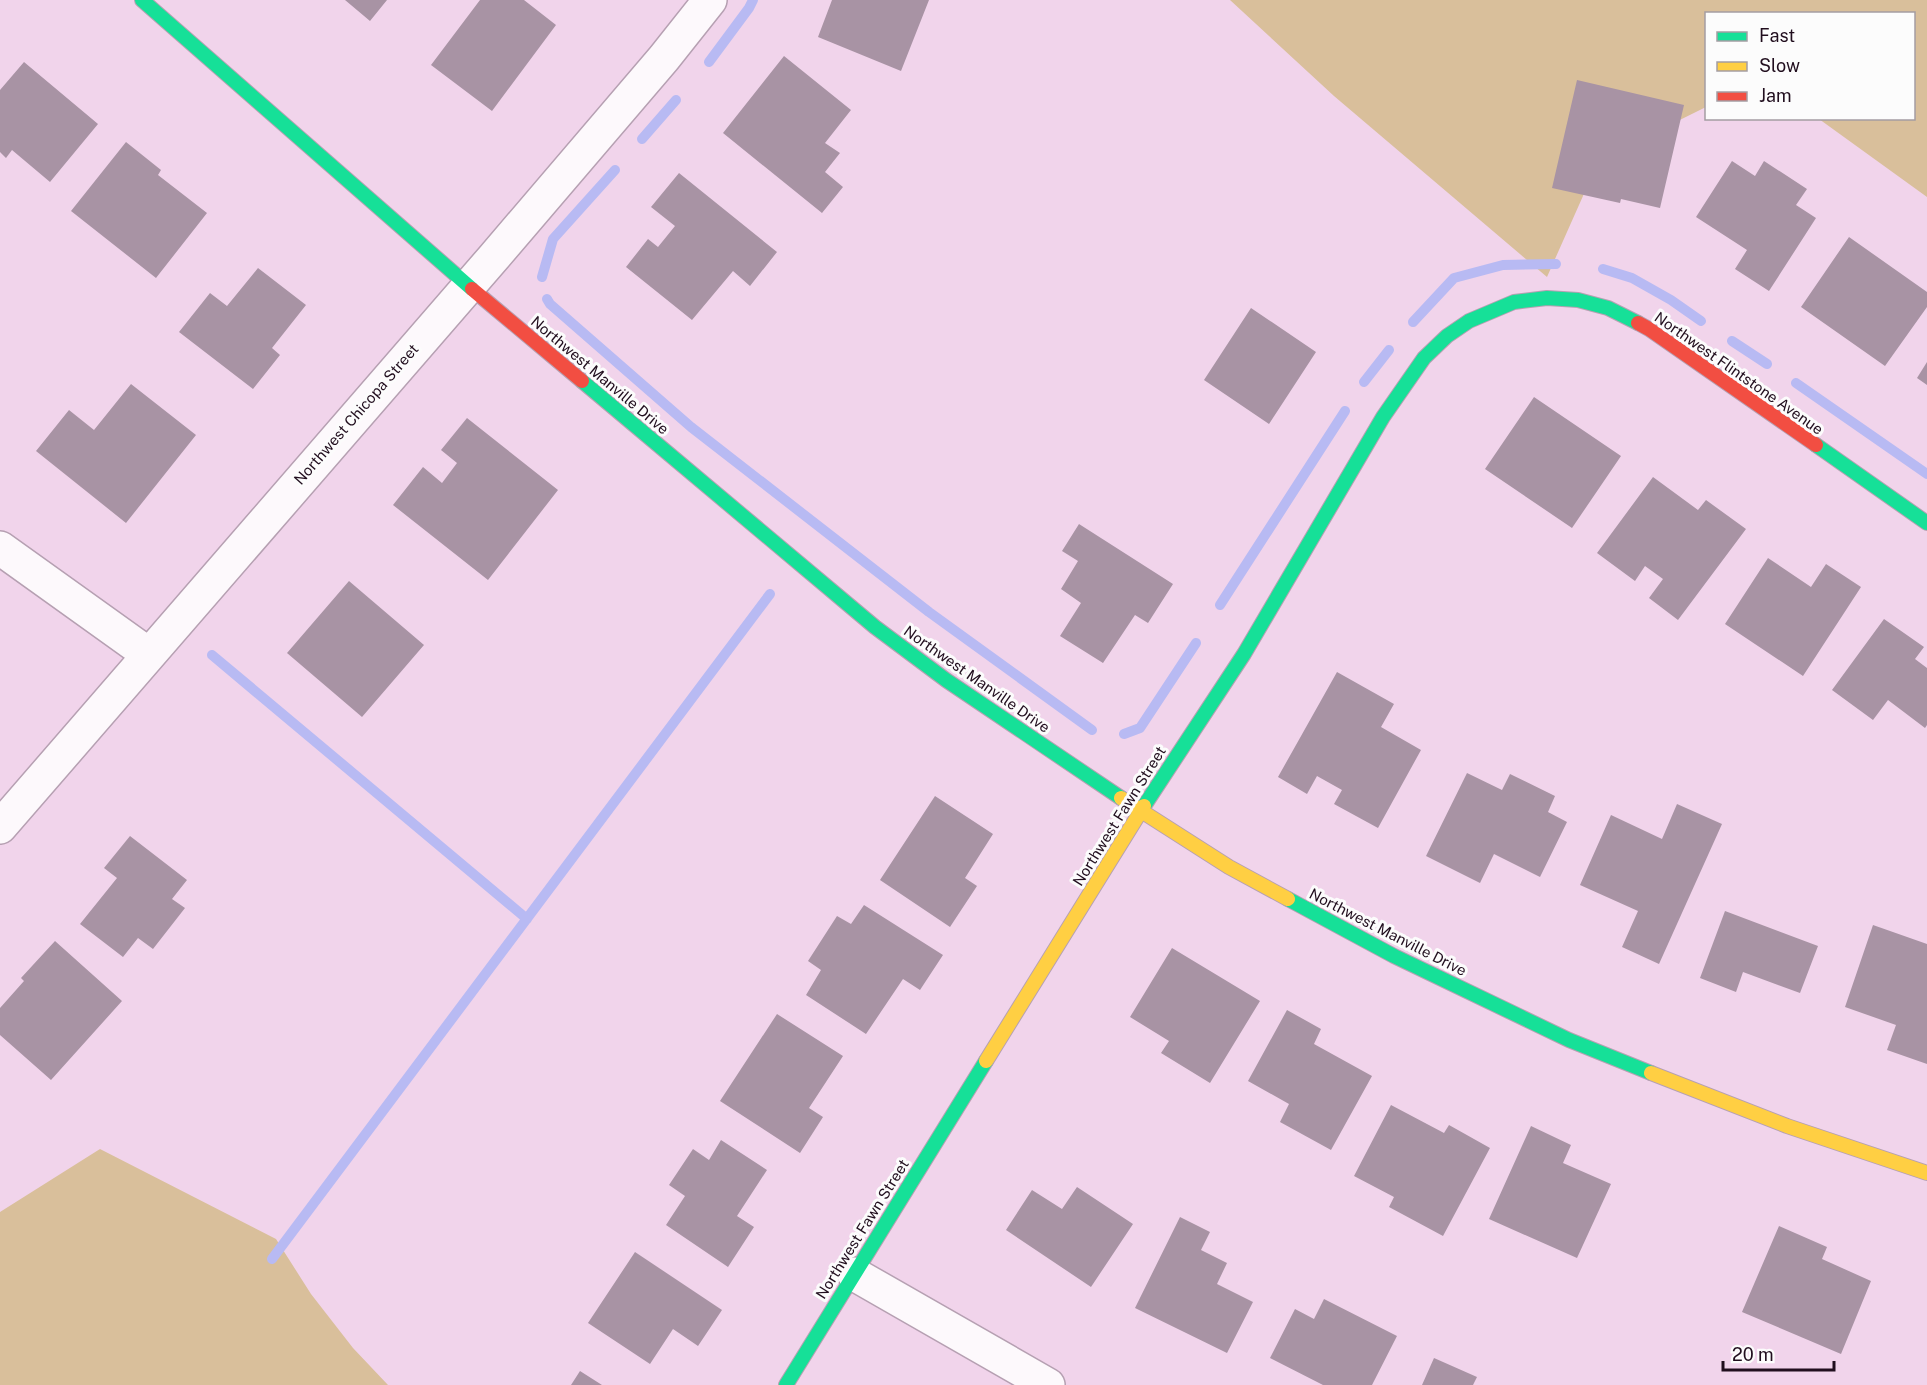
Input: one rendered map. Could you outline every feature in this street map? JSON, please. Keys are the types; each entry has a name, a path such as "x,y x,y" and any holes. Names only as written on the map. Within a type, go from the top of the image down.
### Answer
{"street":[{"name":"Northwest Manville Drive","path":"142,0 468,285 875,627 946,680 1140,811 1229,867 1394,956 1569,1041 1787,1126 1927,1173"},
{"name":"Northwest Chicopa Street","path":"0,827 664,58 710,0"},
{"name":"Northwest Flintstone Avenue","path":"1514,302 1547,298 1578,300 1608,308 1649,329 1927,523"},
{"name":"Northwest Fawn Street","path":"786,1385 1140,811 1244,654 1383,417 1424,358 1447,336 1469,321 1514,302"},
{"path":"0,548 148,654"},
{"path":"854,1274 1048,1385"}],"shaded area":[{"path":"1230,0 1927,0 1927,197 1820,120 1915,120 1915,12 1705,12 1705,107 1599,160 1547,277 1334,96"},
{"path":"100,1149 276,1239 311,1294 353,1348 388,1385 0,1385 0,1212"}],"building":[{"path":"345,0 387,0 370,21"},
{"path":"480,0 524,0 556,25 492,111 431,65"},
{"path":"832,0 929,0 901,71 818,37"},
{"path":"784,56 851,110 825,143 840,153 825,172 843,187 822,213 723,133"},
{"path":"24,62 98,124 50,182 12,150 6,158 0,152 0,90"},
{"path":"1577,80 1684,105 1660,208 1621,199 1620,203 1552,188"},
{"path":"126,142 161,170 158,175 207,213 156,278 71,211"},
{"path":"1732,161 1755,176 1764,161 1807,189 1796,205 1816,218 1769,291 1735,269 1747,250 1696,217"},
{"path":"679,173 777,252 750,286 733,271 692,320 626,267 648,239 658,247 675,226 651,207"},
{"path":"1849,237 1927,292 1927,307 1885,366 1801,307"},
{"path":"258,268 306,305 272,348 280,355 253,389 179,332 210,293 227,306"},
{"path":"1251,308 1316,352 1269,424 1204,380"},
{"path":"1927,362 1927,385 1917,378"},
{"path":"131,384 196,435 126,523 36,451 69,410 94,430"},
{"path":"1534,397 1621,456 1572,528 1485,469"},
{"path":"467,418 558,490 488,580 393,505 423,467 442,483 457,463 441,450"},
{"path":"1653,477 1698,510 1706,500 1746,529 1678,620 1649,598 1663,579 1645,566 1635,581 1597,553"},
{"path":"1079,524 1173,584 1148,623 1135,615 1103,663 1060,636 1081,603 1061,589 1078,561 1062,551"},
{"path":"1768,558 1811,587 1826,564 1861,587 1803,676 1725,624"},
{"path":"349,581 424,645 362,717 287,653"},
{"path":"1884,619 1924,647 1915,659 1927,668 1927,725 1925,728 1888,700 1873,720 1832,690"},
{"path":"1337,672 1394,704 1381,727 1421,750 1378,828 1334,804 1342,790 1317,776 1307,794 1278,777"},
{"path":"1467,773 1502,790 1510,774 1555,796 1548,812 1567,822 1540,877 1494,854 1480,883 1426,856"},
{"path":"935,796 993,834 965,878 977,886 950,927 880,880"},
{"path":"1677,804 1722,824 1659,964 1622,947 1638,911 1580,885 1611,815 1662,839"},
{"path":"130,836 187,880 172,899 185,908 153,949 138,938 123,957 80,924 117,878 104,868"},
{"path":"864,905 943,955 920,990 903,979 866,1034 806,995 821,970 808,961 837,916 851,924"},
{"path":"1725,911 1818,946 1800,993 1743,972 1736,992 1700,978"},
{"path":"1873,925 1927,944 1927,1064 1887,1050 1896,1025 1845,1007"},
{"path":"55,941 122,1001 51,1080 0,1035 0,1008 24,981 21,978"},
{"path":"1172,948 1260,1001 1210,1083 1161,1053 1169,1041 1130,1017"},
{"path":"1287,1010 1321,1029 1314,1044 1372,1076 1331,1150 1280,1122 1289,1104 1248,1081"},
{"path":"777,1014 843,1056 809,1108 823,1117 800,1153 720,1101"},
{"path":"1391,1105 1444,1133 1449,1125 1490,1148 1443,1236 1389,1207 1394,1197 1354,1176"},
{"path":"1531,1126 1571,1145 1563,1163 1611,1184 1577,1258 1489,1219"},
{"path":"721,1140 767,1170 737,1216 754,1227 728,1267 666,1225 685,1196 669,1185 693,1149 709,1160"},
{"path":"1077,1187 1133,1224 1091,1287 1006,1230 1032,1190 1062,1209"},
{"path":"1180,1217 1210,1232 1201,1250 1227,1263 1217,1284 1253,1302 1227,1353 1135,1308"},
{"path":"1779,1226 1827,1247 1822,1259 1871,1281 1841,1354 1742,1312"},
{"path":"635,1252 722,1310 698,1346 673,1329 650,1364 588,1323"},
{"path":"1324,1299 1397,1336 1372,1385 1323,1385 1270,1358 1295,1309 1314,1319"},
{"path":"1434,1358 1477,1377 1473,1385 1422,1385"},
{"path":"580,1371 602,1385 571,1385"}],"waterway":[{"path":"709,62 753,0"},
{"path":"642,139 676,100"},
{"path":"542,277 553,239 615,170"},
{"path":"1413,322 1454,278 1503,265 1556,264"},
{"path":"1603,269 1632,278 1671,300 1701,321"},
{"path":"547,299 691,427 929,612 1092,730"},
{"path":"1732,341 1767,364"},
{"path":"1364,382 1389,350"},
{"path":"1796,383 1927,474"},
{"path":"1220,605 1345,411"},
{"path":"272,1259 770,594"},
{"path":"1124,734 1140,728 1196,643"},
{"path":"212,655 527,919"}],"traffic: fast":[{"path":"142,0 472,289"},
{"path":"1144,806 1244,654 1383,417 1424,358 1447,336 1469,321 1514,302 1547,298 1578,300 1608,308 1638,323"},
{"path":"582,381 875,627 946,680 1121,798"},
{"path":"1816,445 1927,523"},
{"path":"1288,899 1394,956 1569,1040 1651,1073"},
{"path":"786,1385 986,1061"}],"traffic: slow":[{"path":"1121,798 1229,867 1288,899"},
{"path":"986,1061 1144,806"},
{"path":"1651,1073 1787,1126 1927,1173"}],"traffic: jam":[{"path":"472,289 582,381"},
{"path":"1638,323 1816,445"}]}
